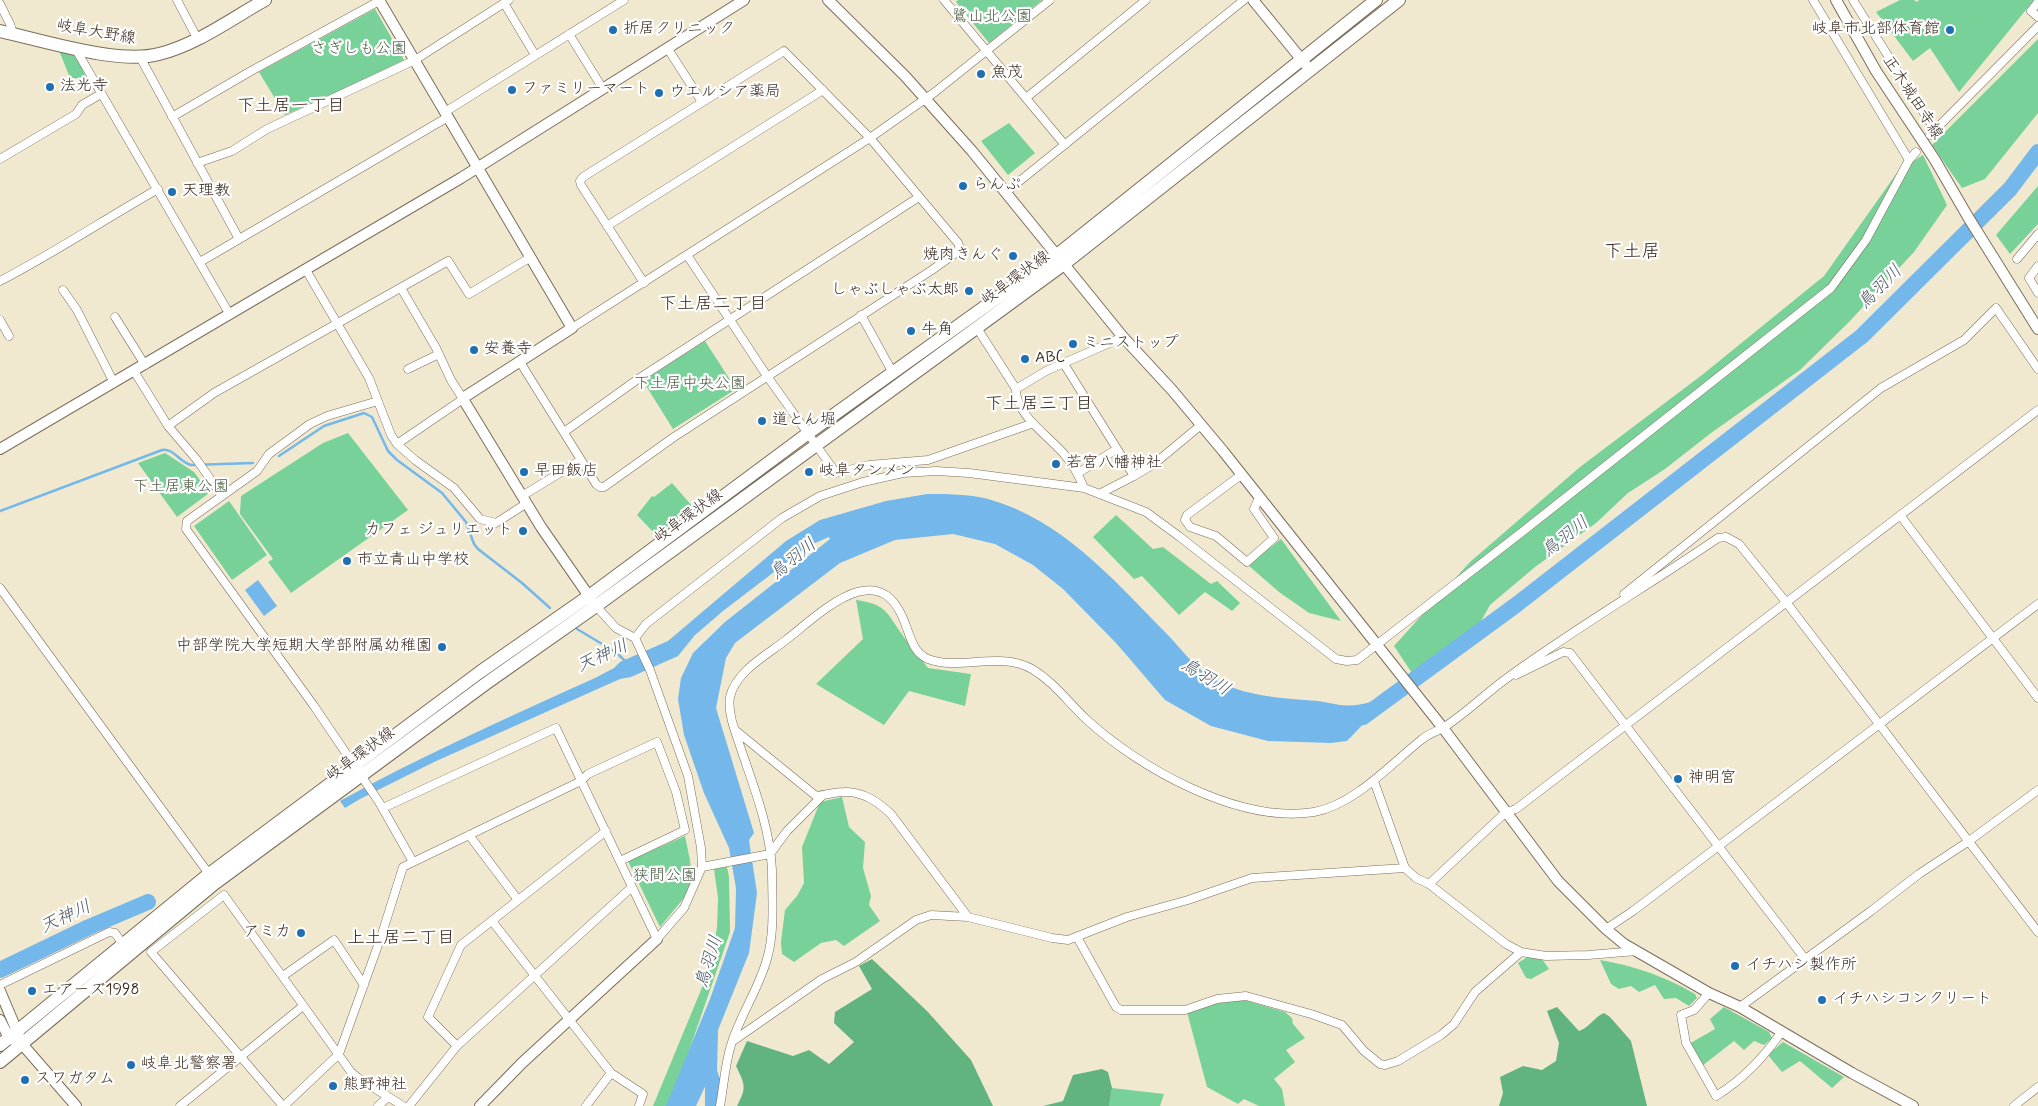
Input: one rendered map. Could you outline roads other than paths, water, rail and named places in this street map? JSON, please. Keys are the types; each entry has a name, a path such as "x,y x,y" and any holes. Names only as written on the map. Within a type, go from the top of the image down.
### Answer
{"main road":[{"name":"岐阜環状線","path":"9,1037 209,874 359,774 488,682 592,601 811,440 977,328 1376,0"},
{"name":"岐阜環状線","path":"811,440 893,373 1060,259 1311,71 1399,0"},
{"name":"岐阜大野線","path":"6,32 108,55 140,58 171,51 258,2"},
{"name":"岐阜環状線","path":"0,1062 207,890 359,774"}],"street":[{"path":"5,0 0,4 10,24 6,32"},
{"path":"177,0 197,38"},
{"path":"172,117 250,71 380,0 572,328"},
{"path":"200,262 447,114 624,0"},
{"path":"0,449 478,168 744,0"},
{"path":"828,0 926,99 1006,192 1123,337 1201,425 1441,725 1558,881 1606,929 1624,944 1709,994 1740,1007 1852,1074 1913,1106"},
{"path":"397,444 464,400 466,396 870,138 926,99 1050,0"},
{"path":"1026,98 1146,0"},
{"path":"1006,192 1244,0"},
{"path":"1253,0 1311,71"},
{"path":"1812,0 1908,160"},
{"name":"正木城田寺線","path":"1836,0 1876,70 1935,160 2038,329"},
{"path":"1853,0 1927,118 1933,132 2038,26"},
{"path":"947,1 986,52 1065,145"},
{"path":"197,163 232,151 267,129 415,60 506,2 535,56"},
{"path":"2038,2 2031,10 2038,17"},
{"path":"569,34 603,89"},
{"path":"75,48 230,315"},
{"path":"668,49 702,102"},
{"path":"520,362 596,484 604,487 674,437 932,270 960,248 958,243 870,138 784,52 583,177 580,181 644,283"},
{"path":"140,58 239,238"},
{"path":"607,226 823,90"},
{"path":"0,159 76,114 82,105 101,94"},
{"path":"635,638 646,624 782,518 820,496 863,482 903,473 936,471 969,473 1084,488 1146,512 1336,659 1356,660 1379,647 1831,288 1866,240 1908,160 1916,152"},
{"path":"0,281 63,247 81,234 158,189"},
{"path":"564,432 638,379 919,197"},
{"path":"2017,259 2038,234"},
{"path":"687,255 767,376 836,473 869,465 928,460 1031,424"},
{"path":"168,426 214,393 448,261 469,294 531,257"},
{"path":"2038,266 2030,278 2038,293"},
{"path":"306,270 369,378 390,435 415,460 454,488 480,519 496,523 524,500 581,460"},
{"path":"401,288 439,354 451,380 524,500 592,601 616,628 635,638 650,670 688,776 706,866 684,908 657,939 522,1062 480,1106"},
{"path":"64,290 77,310 114,383"},
{"path":"1597,616 1881,388 1964,340 1996,308 2038,369"},
{"path":"861,315 893,373"},
{"path":"115,317 145,365"},
{"path":"0,320 9,336"},
{"path":"977,328 1016,389 1016,396 1031,424 1051,440 1078,473 1084,488"},
{"path":"1016,389 1046,371 1123,337"},
{"path":"408,369 439,354"},
{"path":"1064,364 1134,476"},
{"path":"134,371 168,426 197,460 222,496"},
{"path":"378,401 327,416 310,424 268,454 257,471 187,521 186,529 308,698 381,805 413,862"},
{"path":"1429,884 1506,812 1516,809 1626,726 2038,410"},
{"path":"1100,493 1154,464 1201,425"},
{"path":"1078,473 1117,449"},
{"path":"1241,475 1187,515 1185,520 1190,528 1216,536 1247,562 1274,538 1254,508 1259,498"},
{"path":"1900,515 2038,698"},
{"path":"720,1106 731,1042 767,960 772,932 772,866 767,828 735,730 729,703 733,687 746,671 836,602 853,592 868,590 882,592 900,607 912,643 920,654 930,660 943,662 1013,662 1029,667 1047,680 1088,721 1129,753 1177,781 1218,800 1253,810 1285,813 1316,812 1344,800 1374,780 1426,736 1597,616 1675,568 1718,538 1726,537 1739,544 1786,602 2038,932"},
{"path":"0,588 209,874"},
{"path":"1606,929 1719,846 2038,604"},
{"path":"1506,679 1523,673 1563,652 1570,653 1805,959"},
{"path":"381,805 556,728 657,939"},
{"path":"735,730 816,796 844,792 856,793 875,800 891,814 968,917"},
{"path":"403,1106 351,1072 339,1054 224,895 151,952 284,1106 339,1054 403,867 582,781 588,774 657,742 676,792 685,830 620,861"},
{"path":"1374,780 1405,868 1416,878 1429,884 1506,944 1521,952 1546,956 1637,951"},
{"path":"1740,1007 1872,911 1919,874 1969,841 2038,790"},
{"path":"706,866 770,854 788,831 822,796"},
{"path":"457,1046 428,1017 461,945 606,832"},
{"path":"469,835 518,900"},
{"path":"731,1042 822,979 856,962 916,920 931,915 968,917 1052,938 1068,940 1127,917 1188,900 1252,878 1405,868"},
{"path":"409,1106 457,1046 632,887"},
{"path":"492,920 612,1073 643,1094 639,1106"},
{"path":"0,985 109,932 115,933 122,943"},
{"path":"1077,937 1116,1007 1121,1010 1185,1010 1217,999 1246,996 1311,1014 1342,1025 1364,1051 1380,1064 1385,1065 1398,1060 1441,1035 1454,1024 1475,992 1521,952"},
{"path":"283,976 334,940 364,985"},
{"path":"0,991 9,1037"},
{"path":"1709,994 1694,1010 1681,1015 1686,1043 1716,1096 1733,1086 1772,1047 1782,1031"},
{"path":"180,1106 304,1006"},
{"path":"0,1020 9,1037 22,1044 72,1105"},
{"path":"586,1106 612,1073"},
{"path":"2014,1106 2038,1087"},
{"path":"378,1106 388,1097"}],"water":[{"path":"927,494 980,497 1014,508 1039,521 1084,553 1125,591 1186,656 1212,678 1225,684 1264,696 1340,705 1368,703 1394,692 1347,741 1331,743 1268,741 1211,726 1165,700 1116,643 1063,589 1033,565 995,544 953,534 895,540 840,563 735,643 726,658 716,708 754,833 749,840 757,893 749,953 718,1030 717,1072 708,1080 696,1106 666,1106 710,999 735,928 736,888 729,848 704,793 684,735 678,699 681,678 693,653 725,622 830,539 829,537 808,546 723,611 695,635 678,656 631,677 620,679 434,762 345,808 340,801 434,752 595,678 614,668 620,662 668,641 786,541 820,520 886,501"},
{"path":"258,580 277,606 264,616 245,590"}],"waterway":[{"name":"鳥羽川","path":"1363,717 1516,605 1862,336 2010,189 2038,152"},
{"path":"279,456 324,426 364,413 372,417 388,451 397,460 442,493 466,522 474,544 478,549 522,583 550,608"},
{"path":"0,511 162,450 170,451 191,465 253,463"},
{"path":"577,629 617,653 627,663"},
{"name":"天神川","path":"0,970 89,927 148,902"},
{"path":"704,1057 713,1083 713,1106"}],"place":[{"name":"折居クリニック","path":"613,30"},
{"name":"岐阜市北部体育館","path":"1950,30"},
{"name":"魚茂","path":"981,74"},
{"name":"法光寺","path":"50,87"},
{"name":"ファミリーマート","path":"512,90"},
{"name":"ウエルシア薬局","path":"659,93"},
{"name":"らんぷ","path":"963,186"},
{"name":"天理教","path":"172,192"},
{"name":"焼肉きんぐ","path":"1013,256"},
{"name":"しゃぶしゃぶ太郎","path":"969,291"},
{"name":"牛角","path":"911,331"},
{"name":"ミニストップ","path":"1073,344"},
{"name":"安養寺","path":"474,350"},
{"name":"ABC","path":"1025,359"},
{"name":"道とん堀","path":"762,421"},
{"name":"若宮八幡神社","path":"1056,464"},
{"name":"早田飯店","path":"524,472"},
{"name":"岐阜タンメン","path":"809,472"},
{"name":"カフェ ジュリエット","path":"523,531"},
{"name":"市立青山中学校","path":"347,561"},
{"name":"中部学院大学短期大学部附属幼稚園","path":"442,647"},
{"name":"神明宮","path":"1678,779"},
{"name":"アミカ","path":"301,933"},
{"name":"イチハシ製作所","path":"1735,966"},
{"name":"エアーズ1998","path":"32,991"},
{"name":"イチハシコンクリート","path":"1822,1000"},
{"name":"岐阜北警察署","path":"131,1065"},
{"name":"スワガタム","path":"25,1080"},
{"name":"熊野神社","path":"333,1086"}],"district":[{"name":"下土居一丁目","path":"291,107"},
{"name":"下土居","path":"1632,253"},
{"name":"下土居二丁目","path":"713,305"},
{"name":"下土居三丁目","path":"1039,405"},
{"name":"上土居二丁目","path":"401,939"}],"park label":[{"name":"鷺山北公園","path":"992,18"},
{"name":"さぎしも公園","path":"359,50"},
{"name":"下土居中央公園","path":"690,385"},
{"name":"下土居東公園","path":"181,488"},
{"name":"狭間公園","path":"665,877"}]}
